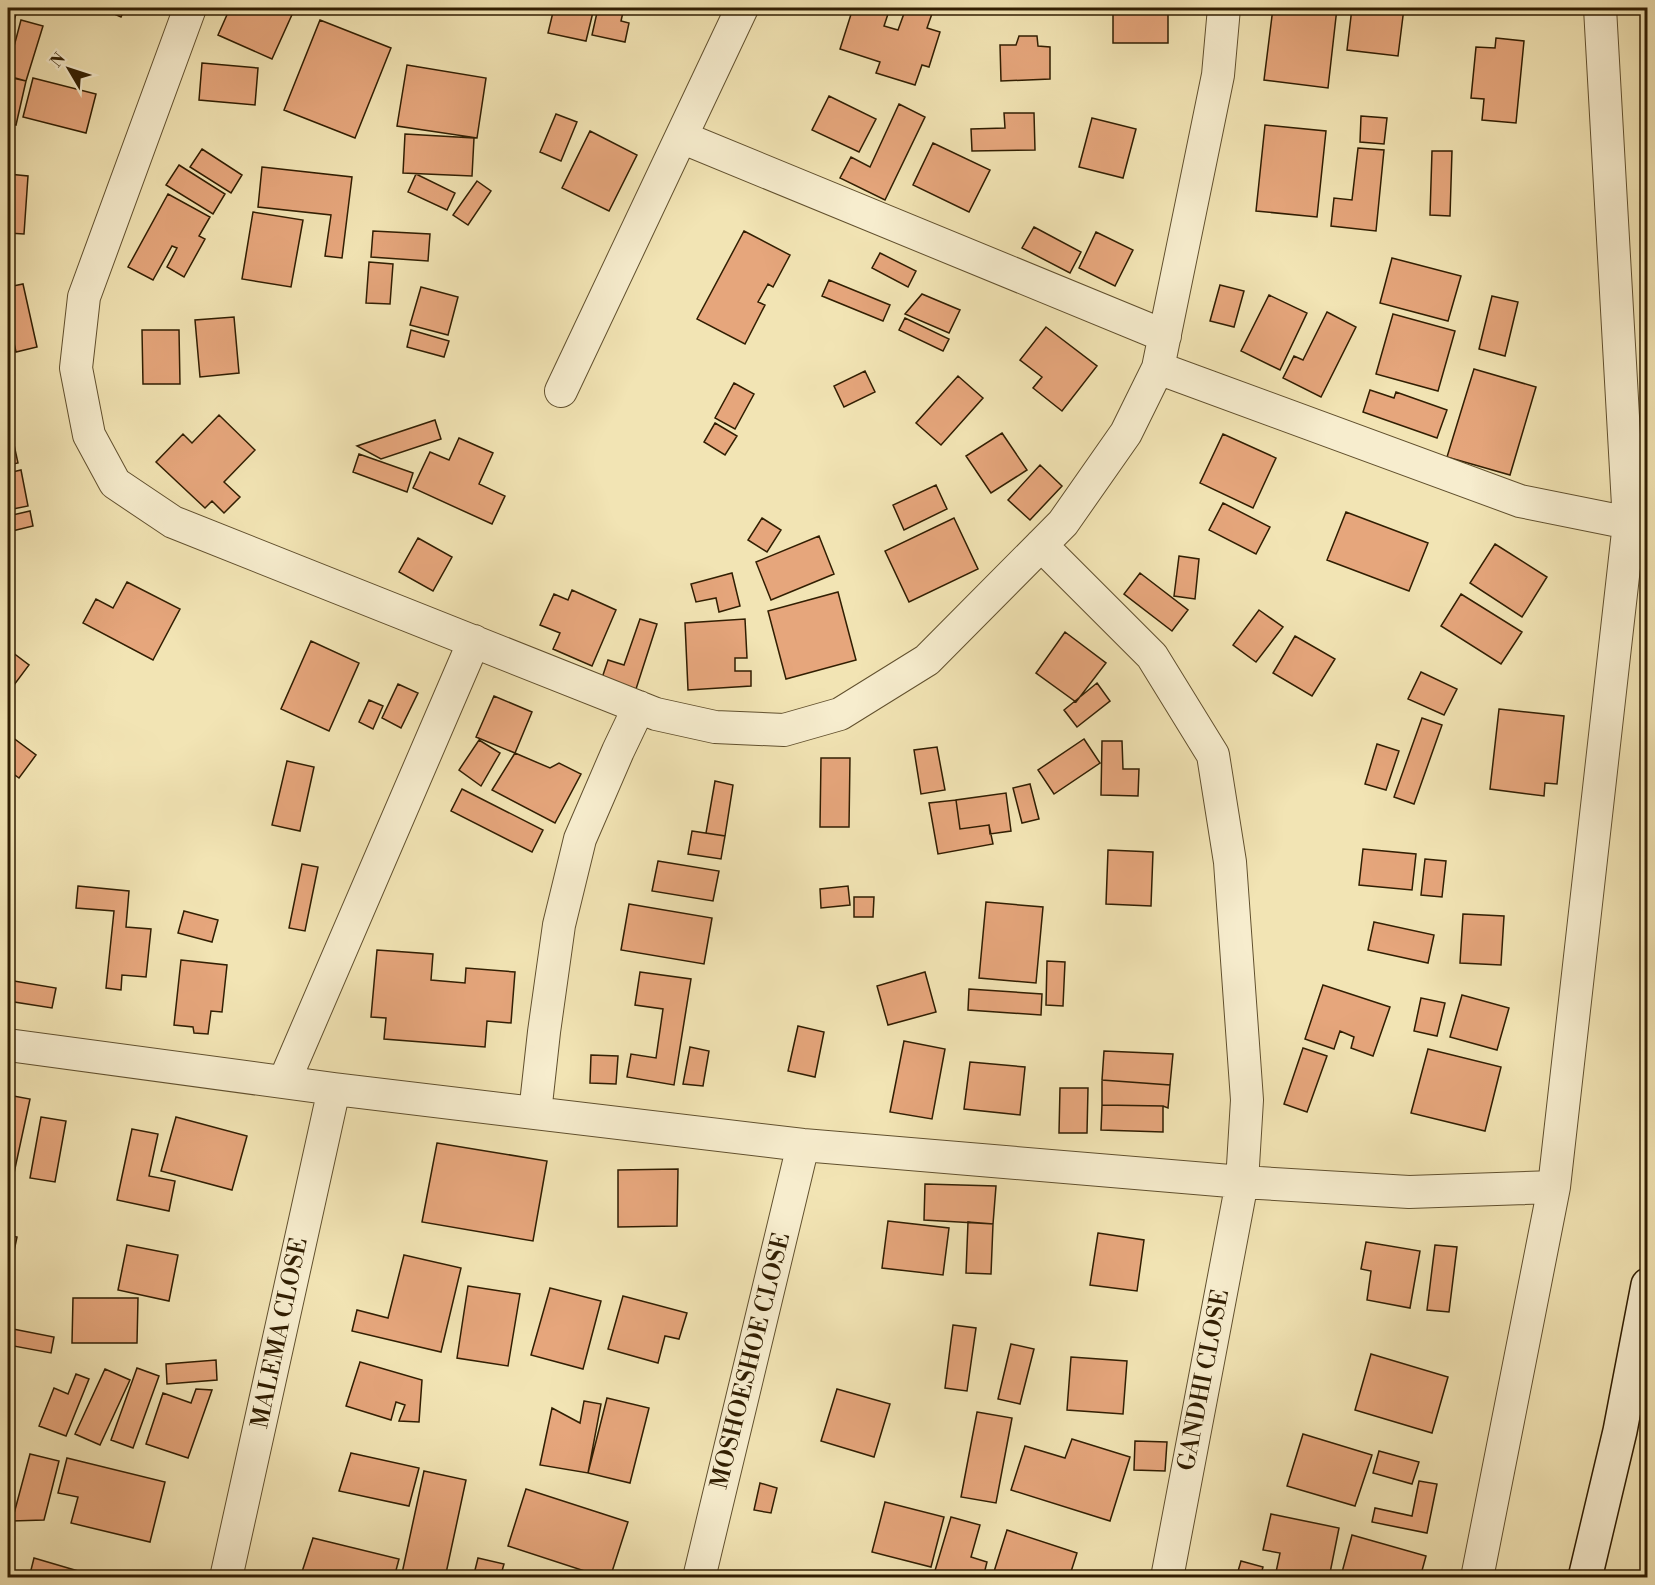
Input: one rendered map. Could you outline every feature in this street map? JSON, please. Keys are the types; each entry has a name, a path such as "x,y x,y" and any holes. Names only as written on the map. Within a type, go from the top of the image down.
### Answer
{"main road":[{"path":"1585,1578 1620,1431 1647,1285"}],"street":[{"path":"190,8 84,297 76,368 89,435 115,483 173,522 656,714 715,727 784,730 840,714 927,660 1063,523 1126,434 1158,368 1218,75 1224,8"},
{"path":"561,391 742,8"},
{"path":"1477,1578 1554,1187 1638,523 1600,8"},
{"path":"681,137 1165,336"},
{"path":"1158,368 1520,501 1638,523"},
{"name":"GANDHI CLOSE","path":"1041,545 1152,656 1212,755 1230,862 1247,1100 1242,1182 1167,1578"},
{"path":"284,1082 474,641"},
{"path":"535,1113 559,925 580,839 639,707"},
{"path":"8,1045 334,1089 803,1145 1242,1182 1409,1192 1554,1187"},
{"name":"MALEMA CLOSE","path":"226,1578 334,1089"},
{"name":"MOSHOESHOE CLOSE","path":"699,1578 803,1145"}],"building":[{"path":"8,8 18,8 8,39"},
{"path":"101,8 125,8 121,17"},
{"path":"230,8 295,8 272,59 218,35"},
{"path":"554,8 594,8 586,41 548,33"},
{"path":"598,8 624,8 621,21 629,23 625,42 592,35"},
{"path":"853,8 890,8 884,26 898,30 906,8 934,8 927,28 940,32 929,67 922,65 915,85 876,73 880,62 840,49"},
{"path":"1113,8 1168,8 1168,43 1113,43"},
{"path":"1273,8 1337,8 1328,88 1264,80"},
{"path":"1352,8 1404,8 1398,56 1347,50"},
{"path":"21,20 43,26 26,81 8,76"},
{"path":"320,20 391,48 355,138 284,110"},
{"path":"1019,36 1037,36 1038,46 1050,47 1050,79 1001,81 1000,45 1016,45"},
{"path":"1496,38 1524,41 1516,123 1482,120 1484,99 1471,98 1476,47 1495,48"},
{"path":"202,63 258,68 255,105 199,100"},
{"path":"407,65 486,78 477,138 397,126"},
{"path":"8,77 26,81 16,125 8,123"},
{"path":"33,78 96,94 86,133 23,117"},
{"path":"829,96 876,119 859,152 812,130"},
{"path":"899,104 925,117 885,200 840,178 851,157 870,167"},
{"path":"1004,113 1034,113 1035,150 972,151 971,129 1005,128"},
{"path":"556,114 577,122 561,161 540,152"},
{"path":"1361,116 1387,118 1384,144 1360,142"},
{"path":"1092,118 1136,129 1123,178 1079,167"},
{"path":"1265,125 1326,131 1317,217 1256,211"},
{"path":"590,131 637,155 609,211 562,188"},
{"path":"405,134 474,138 472,176 403,173"},
{"path":"933,143 990,170 969,212 913,185"},
{"path":"1358,148 1384,150 1376,231 1331,226 1334,198 1352,200"},
{"path":"202,149 242,175 231,193 190,167"},
{"path":"1432,151 1452,151 1450,216 1430,215"},
{"path":"179,165 225,194 213,214 166,185"},
{"path":"262,167 352,177 342,258 325,256 331,215 258,207"},
{"path":"8,174 28,176 24,234 8,233"},
{"path":"416,174 455,193 447,210 408,192"},
{"path":"477,181 491,191 468,225 453,215"},
{"path":"168,194 210,217 199,236 205,239 184,277 167,267 177,248 172,246 153,280 128,267"},
{"path":"253,212 303,220 291,287 242,279"},
{"path":"1034,227 1081,252 1070,273 1022,248"},
{"path":"373,231 430,234 428,261 371,257"},
{"path":"744,231 790,255 773,287 768,284 758,302 765,305 745,344 697,319"},
{"path":"1096,232 1133,250 1115,286 1079,268"},
{"path":"880,253 916,271 908,287 872,268"},
{"path":"1392,258 1461,276 1448,321 1380,303"},
{"path":"369,262 393,264 390,304 366,303"},
{"path":"829,280 890,305 883,321 822,296"},
{"path":"23,284 37,347 16,352 12,334 8,335 8,287"},
{"path":"1220,285 1244,291 1234,327 1210,321"},
{"path":"421,287 458,297 448,335 410,325"},
{"path":"922,294 960,310 949,333 905,314"},
{"path":"1269,295 1307,313 1280,370 1241,351"},
{"path":"1492,296 1518,302 1505,356 1479,349"},
{"path":"1327,312 1356,327 1321,397 1283,378 1294,356 1303,360"},
{"path":"1393,314 1455,331 1438,391 1376,374"},
{"path":"234,317 239,373 200,377 195,320"},
{"path":"905,318 949,339 943,351 899,330"},
{"path":"1046,327 1097,366 1062,411 1033,388 1042,377 1020,360"},
{"path":"142,330 179,330 180,384 143,384"},
{"path":"411,330 449,341 444,357 407,347"},
{"path":"1474,369 1536,387 1510,475 1447,457"},
{"path":"865,371 875,392 844,407 834,386"},
{"path":"958,376 983,398 941,445 916,423"},
{"path":"734,383 754,394 735,429 715,418"},
{"path":"1370,390 1394,398 1396,392 1447,410 1437,438 1363,412"},
{"path":"219,415 255,450 224,482 240,497 224,513 212,501 205,508 156,462 183,434 192,443"},
{"path":"435,420 441,439 381,459 357,446"},
{"path":"8,422 18,463 8,465"},
{"path":"715,423 737,436 725,455 704,442"},
{"path":"1002,433 1027,470 991,493 966,456"},
{"path":"1223,434 1276,458 1253,508 1200,483"},
{"path":"459,438 493,453 479,484 505,496 492,524 413,488 430,452 449,460"},
{"path":"359,454 413,473 407,492 353,472"},
{"path":"1040,465 1062,486 1030,520 1008,500"},
{"path":"21,470 28,506 8,510 8,473"},
{"path":"936,485 947,509 904,530 893,505"},
{"path":"1223,503 1270,527 1256,554 1209,530"},
{"path":"30,511 33,526 8,532 8,516"},
{"path":"1346,512 1428,543 1409,591 1327,560"},
{"path":"762,518 781,530 767,552 748,540"},
{"path":"954,518 978,569 909,602 885,551"},
{"path":"819,536 834,574 771,600 756,562"},
{"path":"418,538 452,557 433,591 399,572"},
{"path":"1495,544 1547,577 1522,617 1470,583"},
{"path":"1179,556 1199,559 1195,599 1174,596"},
{"path":"732,573 740,606 719,612 716,598 696,602 691,584"},
{"path":"1140,573 1188,610 1172,631 1124,594"},
{"path":"127,582 180,609 153,660 83,623 96,599 113,608"},
{"path":"572,590 616,610 592,666 553,649 560,633 540,625 554,594 568,600"},
{"path":"838,592 856,660 786,679 768,611"},
{"path":"1461,594 1522,632 1501,664 1441,626"},
{"path":"1259,610 1283,627 1256,662 1233,645"},
{"path":"640,619 657,624 636,689 602,678 608,660 624,665"},
{"path":"745,619 747,658 735,658 735,671 751,671 751,686 688,690 685,623"},
{"path":"1065,632 1106,663 1076,702 1036,673"},
{"path":"1295,636 1335,659 1312,696 1273,673"},
{"path":"311,641 359,663 329,731 281,709"},
{"path":"8,649 29,665 8,693"},
{"path":"1421,672 1457,689 1444,715 1408,699"},
{"path":"1097,683 1110,701 1077,727 1064,710"},
{"path":"398,684 418,693 401,728 382,718"},
{"path":"494,696 532,712 515,753 476,737"},
{"path":"369,700 383,706 373,729 359,722"},
{"path":"1499,709 1564,716 1557,784 1545,783 1544,796 1490,789"},
{"path":"1422,718 1442,725 1414,804 1394,797"},
{"path":"8,734 36,755 19,778 8,770"},
{"path":"1084,739 1100,763 1054,794 1038,770"},
{"path":"479,740 500,753 481,786 459,770"},
{"path":"1102,741 1122,741 1123,769 1139,769 1138,796 1101,795"},
{"path":"1377,744 1399,751 1386,790 1365,784"},
{"path":"937,747 945,790 921,794 914,750"},
{"path":"515,753 550,768 559,763 581,774 555,823 492,790"},
{"path":"821,758 850,758 849,827 820,827"},
{"path":"287,761 314,767 300,831 272,825"},
{"path":"715,781 733,785 725,836 706,833"},
{"path":"1030,784 1039,819 1022,823 1013,788"},
{"path":"462,789 543,830 532,852 451,811"},
{"path":"1006,793 1011,831 990,834 989,825 960,829 956,800"},
{"path":"956,800 960,829 989,825 993,844 938,854 929,803"},
{"path":"692,831 725,836 721,859 688,854"},
{"path":"1363,849 1416,854 1412,890 1359,885"},
{"path":"1108,850 1153,852 1151,906 1106,904"},
{"path":"1425,859 1446,861 1442,897 1421,895"},
{"path":"658,861 719,871 713,901 652,891"},
{"path":"302,864 318,867 305,931 289,928"},
{"path":"78,886 129,891 126,927 151,929 146,977 122,975 121,990 106,988 114,911 76,908"},
{"path":"848,886 850,905 821,908 820,889"},
{"path":"854,897 874,897 873,917 854,917"},
{"path":"986,902 1043,907 1036,983 979,978"},
{"path":"629,904 712,918 704,964 621,950"},
{"path":"184,911 218,920 212,942 178,933"},
{"path":"1463,914 1504,916 1501,965 1460,963"},
{"path":"1374,922 1434,935 1428,963 1368,950"},
{"path":"377,950 433,954 431,980 465,983 466,968 515,972 511,1023 487,1021 485,1047 384,1039 386,1018 371,1017"},
{"path":"181,960 227,965 222,1012 211,1011 208,1034 194,1033 193,1027 174,1025"},
{"path":"1047,961 1065,962 1063,1006 1046,1005"},
{"path":"640,972 691,979 674,1085 627,1077 631,1054 656,1058 663,1009 635,1005"},
{"path":"925,972 936,1012 888,1025 877,986"},
{"path":"8,980 56,988 52,1008 8,1001"},
{"path":"1323,985 1390,1007 1373,1056 1351,1048 1354,1037 1340,1031 1334,1049 1305,1039"},
{"path":"969,989 1042,994 1041,1015 968,1010"},
{"path":"1462,995 1509,1008 1497,1050 1450,1037"},
{"path":"1421,998 1445,1003 1437,1036 1414,1031"},
{"path":"798,1026 824,1032 815,1077 788,1071"},
{"path":"904,1041 945,1049 932,1119 890,1112"},
{"path":"690,1047 709,1051 703,1086 683,1084"},
{"path":"1303,1048 1327,1056 1307,1112 1284,1104"},
{"path":"1428,1049 1501,1067 1485,1131 1411,1113"},
{"path":"1104,1051 1173,1054 1170,1085 1102,1080"},
{"path":"591,1055 618,1056 616,1084 590,1083"},
{"path":"970,1062 1025,1067 1020,1115 964,1109"},
{"path":"1102,1080 1170,1085 1168,1108 1102,1105"},
{"path":"1060,1088 1088,1088 1087,1133 1059,1133"},
{"path":"8,1095 30,1099 11,1187 8,1186"},
{"path":"1102,1105 1163,1106 1163,1132 1101,1130"},
{"path":"41,1117 66,1121 55,1182 30,1178"},
{"path":"176,1117 247,1136 232,1190 161,1171"},
{"path":"132,1129 158,1134 149,1176 175,1181 169,1211 117,1200"},
{"path":"437,1143 547,1161 533,1241 422,1222"},
{"path":"678,1169 677,1226 618,1227 618,1170"},
{"path":"925,1184 996,1186 993,1224 924,1220"},
{"path":"888,1221 949,1228 943,1275 882,1268"},
{"path":"968,1222 993,1224 991,1274 966,1273"},
{"path":"1098,1233 1144,1240 1137,1291 1090,1285"},
{"path":"8,1235 17,1237 8,1279"},
{"path":"1366,1242 1420,1251 1410,1308 1367,1300 1371,1271 1361,1269"},
{"path":"127,1245 178,1255 169,1301 118,1290"},
{"path":"1435,1245 1457,1247 1449,1312 1427,1310"},
{"path":"404,1255 461,1268 441,1352 352,1331 357,1310 388,1318"},
{"path":"468,1286 520,1294 508,1366 457,1358"},
{"path":"550,1288 601,1301 583,1369 531,1355"},
{"path":"623,1296 687,1313 679,1339 665,1336 658,1363 608,1349"},
{"path":"73,1298 138,1298 137,1343 72,1343"},
{"path":"953,1325 976,1328 967,1391 945,1388"},
{"path":"8,1328 54,1337 51,1353 8,1345"},
{"path":"1011,1344 1034,1349 1020,1404 998,1399"},
{"path":"1371,1354 1448,1377 1432,1433 1355,1410"},
{"path":"1071,1357 1127,1361 1123,1414 1067,1410"},
{"path":"216,1360 217,1380 167,1384 166,1364"},
{"path":"360,1362 422,1380 419,1422 399,1421 405,1405 396,1402 391,1420 346,1406"},
{"path":"137,1368 159,1376 133,1448 111,1440"},
{"path":"105,1369 130,1380 100,1445 75,1434"},
{"path":"76,1374 89,1379 66,1436 39,1426 54,1388 68,1394"},
{"path":"196,1389 212,1390 188,1458 146,1444 163,1393 191,1403"},
{"path":"837,1389 890,1404 874,1457 821,1441"},
{"path":"607,1398 649,1408 630,1483 588,1473"},
{"path":"584,1401 601,1404 588,1473 540,1465 552,1408 580,1423"},
{"path":"977,1412 1012,1418 996,1503 961,1497"},
{"path":"1303,1434 1372,1455 1355,1506 1287,1486"},
{"path":"1072,1439 1130,1457 1110,1521 1011,1490 1025,1446 1065,1458"},
{"path":"1135,1441 1167,1442 1165,1471 1134,1470"},
{"path":"1379,1451 1419,1462 1412,1484 1373,1473"},
{"path":"351,1453 419,1468 409,1506 339,1491"},
{"path":"30,1454 59,1461 44,1520 12,1521"},
{"path":"67,1458 165,1482 150,1542 71,1523 78,1497 58,1493"},
{"path":"424,1471 466,1480 445,1578 401,1578"},
{"path":"1419,1481 1437,1484 1427,1533 1372,1522 1375,1508 1412,1516"},
{"path":"760,1483 777,1488 771,1513 754,1510"},
{"path":"526,1489 628,1522 610,1578 508,1546"},
{"path":"885,1502 944,1517 931,1567 872,1552"},
{"path":"1271,1514 1339,1528 1329,1578 1275,1577 1280,1553 1263,1550"},
{"path":"951,1517 980,1525 971,1557 987,1562 983,1578 948,1578 934,1574"},
{"path":"1007,1530 1077,1553 1069,1578 992,1578"},
{"path":"1352,1535 1426,1556 1420,1578 1346,1578 1341,1576"},
{"path":"313,1538 399,1559 394,1578 300,1578"},
{"path":"34,1558 102,1578 29,1578"},
{"path":"478,1558 504,1564 500,1578 473,1578"},
{"path":"1241,1561 1263,1567 1260,1578 1236,1578"}]}
